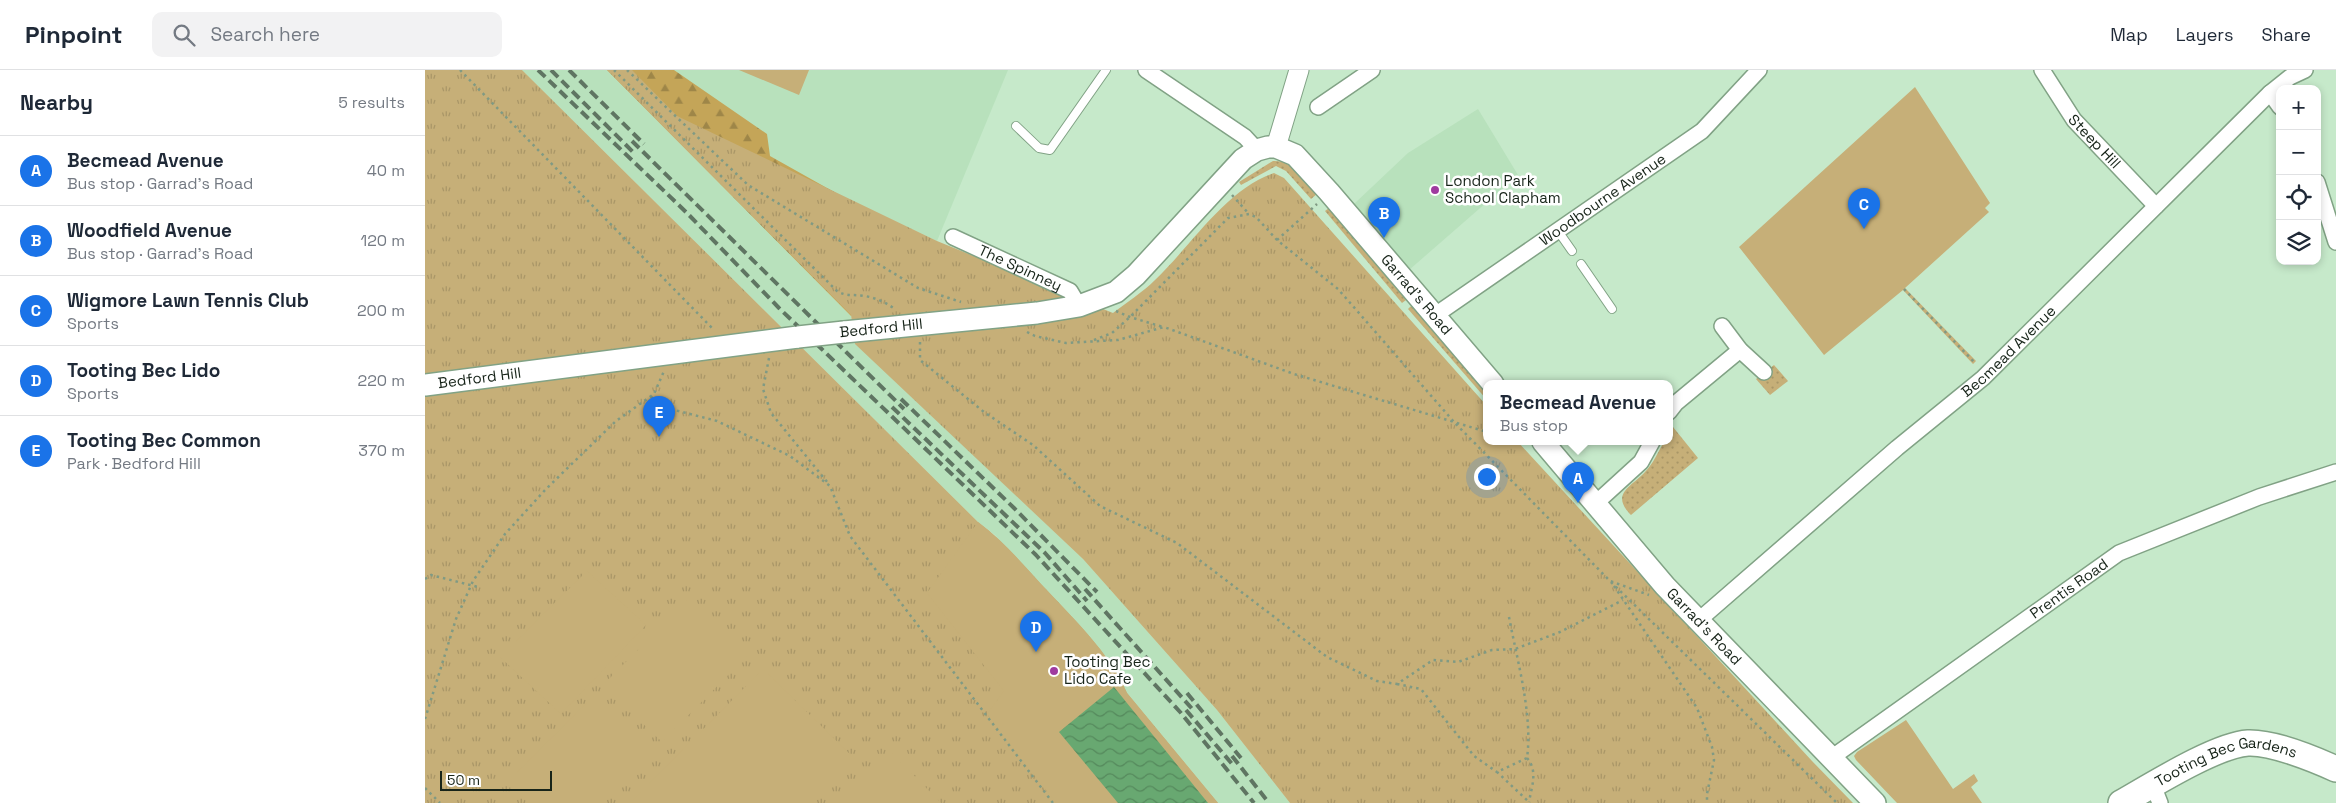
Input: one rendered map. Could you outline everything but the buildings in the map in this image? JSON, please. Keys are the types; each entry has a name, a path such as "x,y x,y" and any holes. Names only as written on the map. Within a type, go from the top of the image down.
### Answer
{"highway":[{"name":"Tooting Bec Gardens","path":"2121,803 2156,794 2220,750 2249,743 2285,750 2336,769"}],"main road":[{"name":"Bedford Hill","path":"425,385 798,337 1003,316 1088,304 1116,292 1136,275 1243,159 1266,148"},
{"name":"Garrad's Road","path":"1266,148 1297,158 1490,380"},
{"name":"Garrad's Road","path":"1546,445 1665,586 1875,803"}],"street":[{"path":"1146,70 1245,137 1266,148 1299,70"},
{"path":"1318,107 1372,70"},
{"name":"Woodbourne Avenue","path":"1434,316 1702,131 1759,70"},
{"name":"Steep Hill","path":"2042,70 2075,120 2156,206"},
{"name":"Becmead Avenue","path":"1699,620 1897,448 1983,378 2270,93 2282,75 2305,70"},
{"path":"2270,93 2276,101"},
{"path":"2321,193 2336,242"},
{"name":"The Spinney","path":"953,237 1071,291 1088,304"},
{"path":"1722,326 1740,350 1764,372"},
{"path":"1673,408 1740,350"},
{"path":"1596,503 1641,462 1650,445"},
{"name":"Prentis Road","path":"1831,758 2119,553 2259,497 2336,472"}],"lane":[{"path":"1015,126 1039,148 1051,150 1106,70"},
{"path":"1558,231 1572,251"},
{"path":"1581,264 1612,309"}],"path":[{"path":"460,70 729,346"},
{"path":"614,70 837,291 845,296 863,295 883,300 901,312 911,325 921,346 920,360 984,412 1033,445 1100,506 1177,544 1327,657 1377,681 1421,689 1474,756 1497,772 1529,802"},
{"path":"627,70 748,185 918,288 969,305"},
{"path":"1229,190 1249,214 1256,217 1277,240 1338,289 1454,422 1610,581 1837,803"},
{"path":"1277,240 1318,202"},
{"path":"1090,342 1112,333 1130,317 1228,218 1249,214"},
{"path":"1904,289 1976,364"},
{"path":"1088,304 1164,327 1294,374 1483,431"},
{"path":"1003,316 1035,336 1066,343 1117,340 1164,327"},
{"path":"768,341 769,354 763,389 771,413 830,486 850,536 1053,803"},
{"path":"425,719 456,619 471,585 505,534 546,489 616,421 654,394 672,354"},
{"path":"651,396 655,405 717,420 790,456 830,486"},
{"path":"425,578 431,574 478,587"},
{"path":"1610,581 1653,595"},
{"path":"1610,581 1697,708 1712,747 1714,760 1707,803"},
{"path":"1397,684 1433,660 1458,662 1492,650 1515,648 1561,632 1623,600"},
{"path":"1509,617 1529,744 1527,758 1533,766 1533,782 1529,802"},
{"path":"1497,772 1527,758"},
{"path":"425,784 425,788 441,803"}],"shaded area":[{"path":"522,70 607,70 851,316 856,344 1083,559 1217,710 1290,803 1218,803 1126,693 1120,678 995,535 978,522"},
{"path":"632,70 1008,70 937,241 778,166"},
{"name":"London Park School Clapham","path":"1478,109 1518,175 1409,270 1354,204 1408,153"}],"green space":[{"path":"425,70 522,70 978,522 1019,559 1100,649 1120,678 1127,693 1218,803 425,803"},
{"path":"607,70 674,70 767,134 770,156 941,252 851,316"},
{"path":"607,70 632,70 677,116 937,241 1113,313 1155,280 1210,220 1240,192 1274,173 1284,178 1483,402 1483,445 1521,445 1853,803 1290,803 1217,710 1083,559 855,344 851,315"},
{"path":"739,70 809,70 799,95"},
{"path":"1915,87 1990,203 1985,208 1989,212 1905,288 1976,361 1973,364 1903,290 1824,355 1739,247"},
{"path":"1273,161 1293,167 1318,193 1311,199 1286,171 1276,166 1241,185 1239,182"},
{"path":"1329,208 1406,300 1402,303 1325,211"},
{"path":"1411,306 1483,388 1483,395 1408,309"},
{"path":"1774,365 1788,381 1770,395 1756,379"},
{"path":"1673,427 1698,458 1631,515 1622,502 1625,491 1653,462 1662,445 1673,445"},
{"path":"978,522 1011,552 1089,636 1111,664 1127,693 1218,803 1056,803 987,714 1004,691 927,593"},
{"path":"587,571 646,625 561,714 500,657"},
{"path":"689,598 749,654 662,742 603,685"},
{"path":"763,669 856,760 813,803 630,803"},
{"path":"596,694 654,752 603,803 528,803 507,782"},
{"path":"1906,720 1953,789 1974,774 1978,781 1971,787 1982,803 1897,803 1856,760 1854,756 1857,752"},
{"path":"891,752 941,803 838,803"}],"water":[{"path":"1114,687 1208,803 1118,803 1059,732"}],"railway":[{"path":"538,70 687,213 779,308 1036,555 1181,713 1254,803"},
{"path":"551,70 634,153"},
{"path":"569,70 644,144"},
{"path":"632,141 904,409"},
{"path":"901,399 1014,508 1097,592"},
{"path":"892,407 1045,553 1087,601"},
{"path":"1085,589 1195,712"},
{"path":"1187,693 1241,758"},
{"path":"1186,710 1233,765"},
{"path":"1232,756 1269,803"}],"place":[{"name":"London Park School Clapham","path":"1435,190"},
{"name":"Wigmore Lawn Tennis Club","path":"1864,229"},
{"name":"Woodfield Avenue","path":"1384,238"},
{"name":"Tooting Bec Common","path":"659,437"},
{"name":"Becmead Avenue","path":"1578,503"},
{"name":"Tooting Bec Lido","path":"1036,652"},
{"name":"Tooting Bec Lido Cafe","path":"1054,671"}]}
